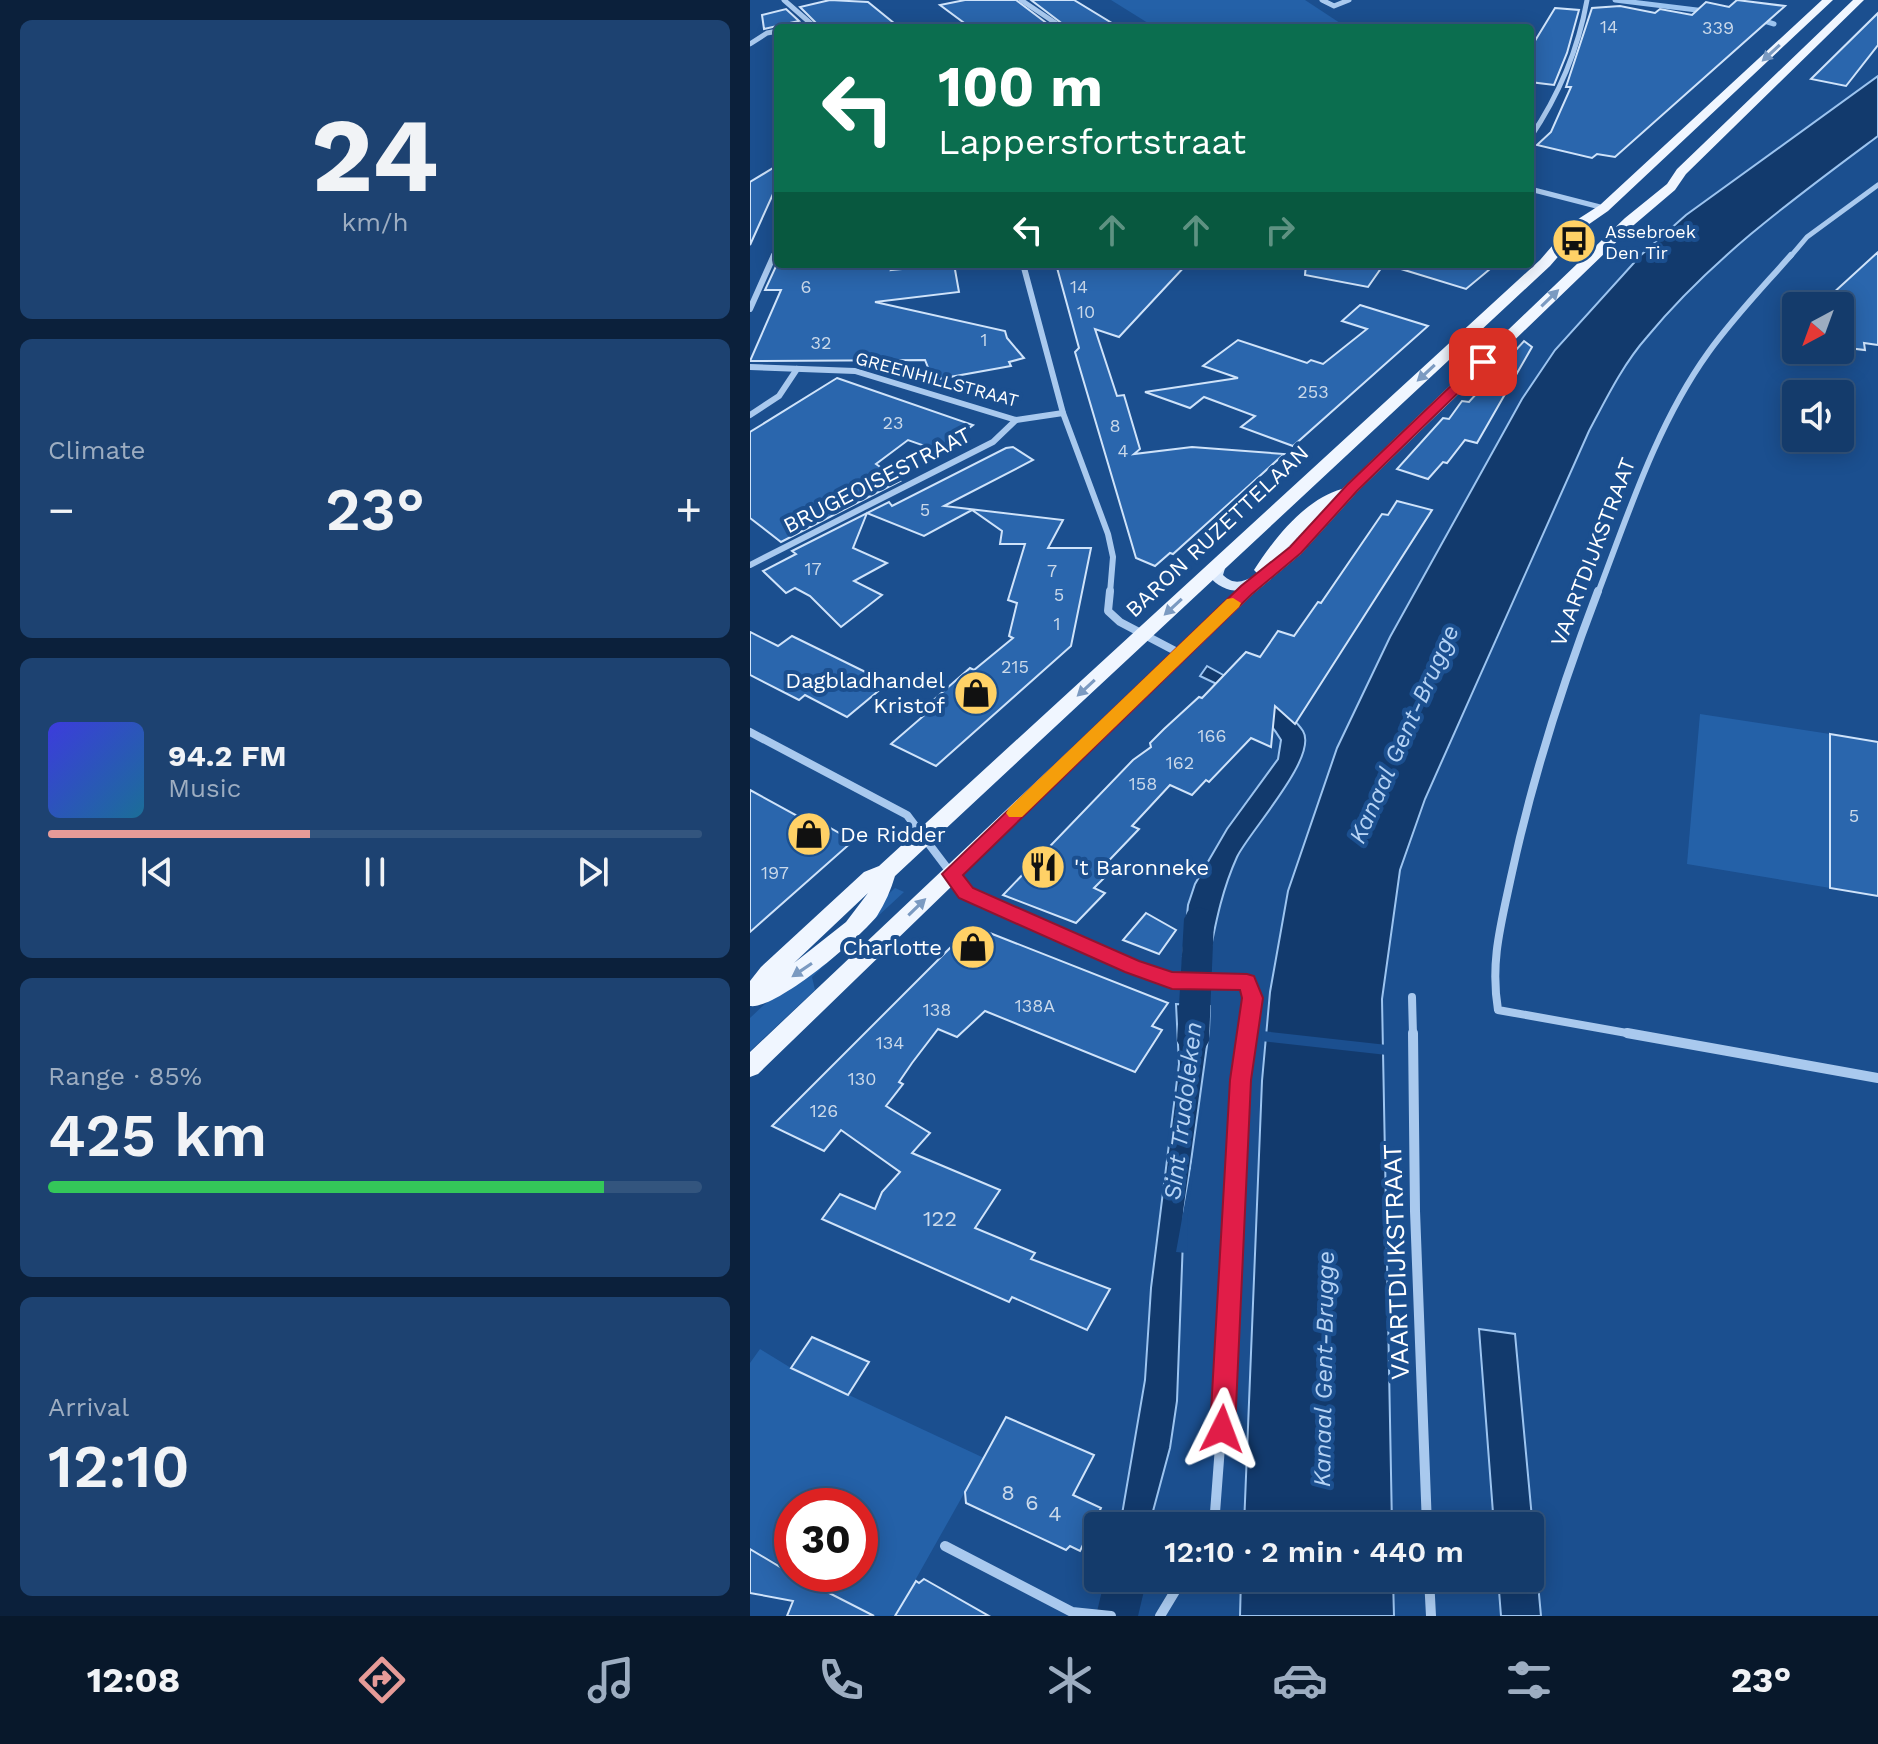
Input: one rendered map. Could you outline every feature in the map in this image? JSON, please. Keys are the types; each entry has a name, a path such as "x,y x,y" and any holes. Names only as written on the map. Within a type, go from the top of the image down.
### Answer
{"main road":[{"name":"BARON RUZETTELAAN","path":"750,999 807,969 873,907 884,888 886,872 1545,263 1574,248 1596,227 1604,208 1828,0"},
{"path":"750,1067 1257,580 1295,550 1352,488 1630,221 1671,187 1681,172 1859,0"},
{"path":"1219,565 1216,576 1225,585 1243,587 1257,580"}],"street":[{"path":"784,0 811,24"},
{"path":"1021,0 1057,24"},
{"path":"1322,0 1327,5 1337,6 1349,0"},
{"path":"1534,132 1549,110 1581,42 1587,0"},
{"path":"750,44 774,32"},
{"name":"VAARTDIJKSTRAAT","path":"1878,185 1807,237 1729,325 1706,355 1672,413 1639,484 1561,689 1528,798 1496,949 1493,979 1498,1010 1878,1078"},
{"path":"1534,190 1604,208"},
{"path":"750,309 774,255"},
{"path":"1024,268 1063,413 1108,534 1113,557 1108,611 1120,622 1181,654"},
{"name":"GREENHILLSTRAAT","path":"750,367 855,371 1016,420 1063,413"},
{"path":"750,415 779,396 797,369"},
{"name":"BRUGEOISESTRAAT","path":"750,565 993,442 1016,420"},
{"path":"750,732 907,815 966,893 1132,967 1172,980 1247,982 1253,998 1240,1080 1226,1367 1215,1512"},
{"name":"VAARTDIJKSTRAAT","path":"1412,997 1415,1211 1426,1512"},
{"path":"945,1546 1072,1612 1106,1615"},
{"path":"1160,1616 1175,1592"},
{"path":"1430,1592 1431,1616"}],"shaded area":[{"path":"1111,0 1305,0 1341,24 1150,24"},
{"path":"1700,714 1830,734 1830,888 1687,864"},
{"path":"895,888 904,892 812,977 815,990 750,1051 750,1018 783,987 800,978"},
{"path":"760,1349 791,1368 984,1458 895,1616 874,1616 829,1592 878,1592 878,1488 774,1488 774,1562 750,1548 750,1363"}],"water":[{"name":"Kanaal Gent-Brugge","path":"1878,76 1878,136 1756,230 1699,281 1638,347 1615,382 1589,431 1425,799 1400,870 1382,999 1392,1512 1245,1512 1262,1081 1270,992 1288,891 1337,748 1390,637 1522,399 1555,350 1641,255 1686,215"},
{"path":"1207,666 1285,712 1303,731 1305,743 1292,776 1237,857 1223,894 1209,957 1183,956 1188,905 1195,884 1227,829 1278,759 1281,740 1265,719 1246,702 1200,676"},
{"path":"1176,1004 1210,1006 1184,1212 1177,1401 1170,1448 1153,1512 1122,1512 1145,1380 1151,1288 1179,1064"},
{"path":"1479,1329 1515,1334 1531,1512 1493,1512"},
{"path":"1241,1592 1393,1592 1394,1616 1240,1616"},
{"path":"1499,1592 1539,1592 1541,1616 1501,1616"}],"pier":[{"path":"1262,1031 1387,1045 1387,1055 1261,1041"},
{"path":"1203,1102 1188,1212 1187,1253 1176,1252"}],"building":[{"path":"830,0 868,2 895,24 817,24 800,7"},
{"path":"965,0 1016,0 1048,24 966,24 940,5"},
{"path":"1031,0 1074,0 1113,24 1063,24"},
{"path":"1737,0 1785,6 1615,157 1597,154 1592,158 1537,145 1551,132 1571,87 1566,87 1592,8 1620,6 1655,13 1660,9 1692,15 1706,2 1729,7"},
{"path":"1555,8 1579,10 1554,85 1534,82 1534,42"},
{"path":"786,9 799,21 774,24 774,27 764,29 762,15"},
{"path":"1878,13 1878,45 1846,86 1811,79"},
{"path":"774,167 774,192 750,245 750,182"},
{"path":"1878,252 1878,345 1864,343 1865,350 1854,349 1854,292 1834,292"},
{"path":"775,268 955,268 959,292 875,302 1005,331 1024,358 1009,362 1011,366 933,380 925,360 750,361 781,290 765,290"},
{"path":"1057,268 1183,268 1119,337 1095,329 1117,396 1124,395 1140,449 1134,454 1192,447 1284,454 1173,554 1170,553 1155,566 1136,558 1075,352 1079,348"},
{"path":"1306,268 1381,268 1368,287 1305,275"},
{"path":"1401,268 1491,268 1466,289"},
{"path":"1360,305 1428,326 1293,446 1241,427 1255,416 1204,397 1190,408 1145,392 1238,378 1203,366 1238,340 1307,363 1311,360 1323,364 1367,329 1342,321"},
{"path":"1524,341 1532,347 1477,443 1465,440 1447,463 1443,462 1428,479 1397,469 1443,418 1449,419 1462,401 1469,402"},
{"path":"837,378 973,425 939,451 908,440 876,464 900,481 781,542 750,518 750,432"},
{"path":"1013,447 1033,460 944,506 1063,520 1048,548 1091,548 1071,646 936,766 891,744 935,706 930,703 970,668 974,670 1013,638 1009,636 1017,603 1008,600 1025,544 1000,544 1002,531 972,510 924,536 867,513 889,502 892,506"},
{"path":"1397,501 1432,510 1295,724 1275,706 1271,747 1251,738 1209,782 1206,780 1192,795 1170,785 1132,826 1139,829 1096,874 1104,878 1094,888 1105,893 1076,923 1003,895 1133,760 1151,747 1150,743 1164,729 1199,697 1202,698 1246,652 1260,657 1278,631 1294,636 1318,602 1321,603 1382,514 1388,515"},
{"path":"867,513 853,548 887,563 854,581 882,595 841,627 810,596 795,588 786,593 763,571 796,554 792,551"},
{"path":"750,632 778,646 792,636 888,683 847,717 805,695 799,700 750,675"},
{"path":"1830,734 1878,742 1878,896 1830,888"},
{"path":"750,790 821,829 825,825 853,841 750,932"},
{"path":"1146,913 1176,930 1159,954 1123,940"},
{"path":"972,926 1168,1003 1152,1026 1162,1030 1135,1072 985,1011 957,1037 938,1029 899,1082 903,1084 886,1106 930,1133 912,1153 1000,1190 975,1228 1035,1253 1031,1259 1110,1289 1087,1330 1012,1297 1009,1302 822,1219 840,1194 875,1209 882,1192 900,1172 841,1130 824,1151 772,1126"},
{"path":"812,1337 869,1362 848,1395 791,1368"},
{"path":"1006,1417 1094,1455 1073,1495 1101,1508 1099,1512 1084,1512 1084,1543 1080,1551 1070,1546 1066,1550 966,1503 965,1492"},
{"path":"750,1549 774,1563 774,1592 827,1592 874,1616 787,1616 793,1601 750,1593"},
{"path":"924,1579 989,1616 895,1616 916,1581 919,1583"}],"waterway":[{"path":"1615,0 1705,11"},
{"path":"1758,19 1774,24"},
{"name":"Sint Trudoleken","path":"1193,1041 1199,919"},
{"name":"Sint Trudoleken","path":"1117,1616 1123,1592"}],"slow traffic":[{"path":"1016,813 1233,603"}],"place":[{"name":"Assebroek Den Tir","path":"1574,241"},
{"name":"Dagbladhandel Kristof","path":"976,693"},
{"name":"De Ridder","path":"809,834"},
{"name":"'t Baronneke","path":"1043,867"},
{"name":"Charlotte","path":"973,947"}],"route":[{"path":"1222,1429 1240,1080 1253,998 1247,982 1172,980 1132,967 966,893 952,874 1257,580 1295,550 1329,517 1352,488 1483,362"}]}
